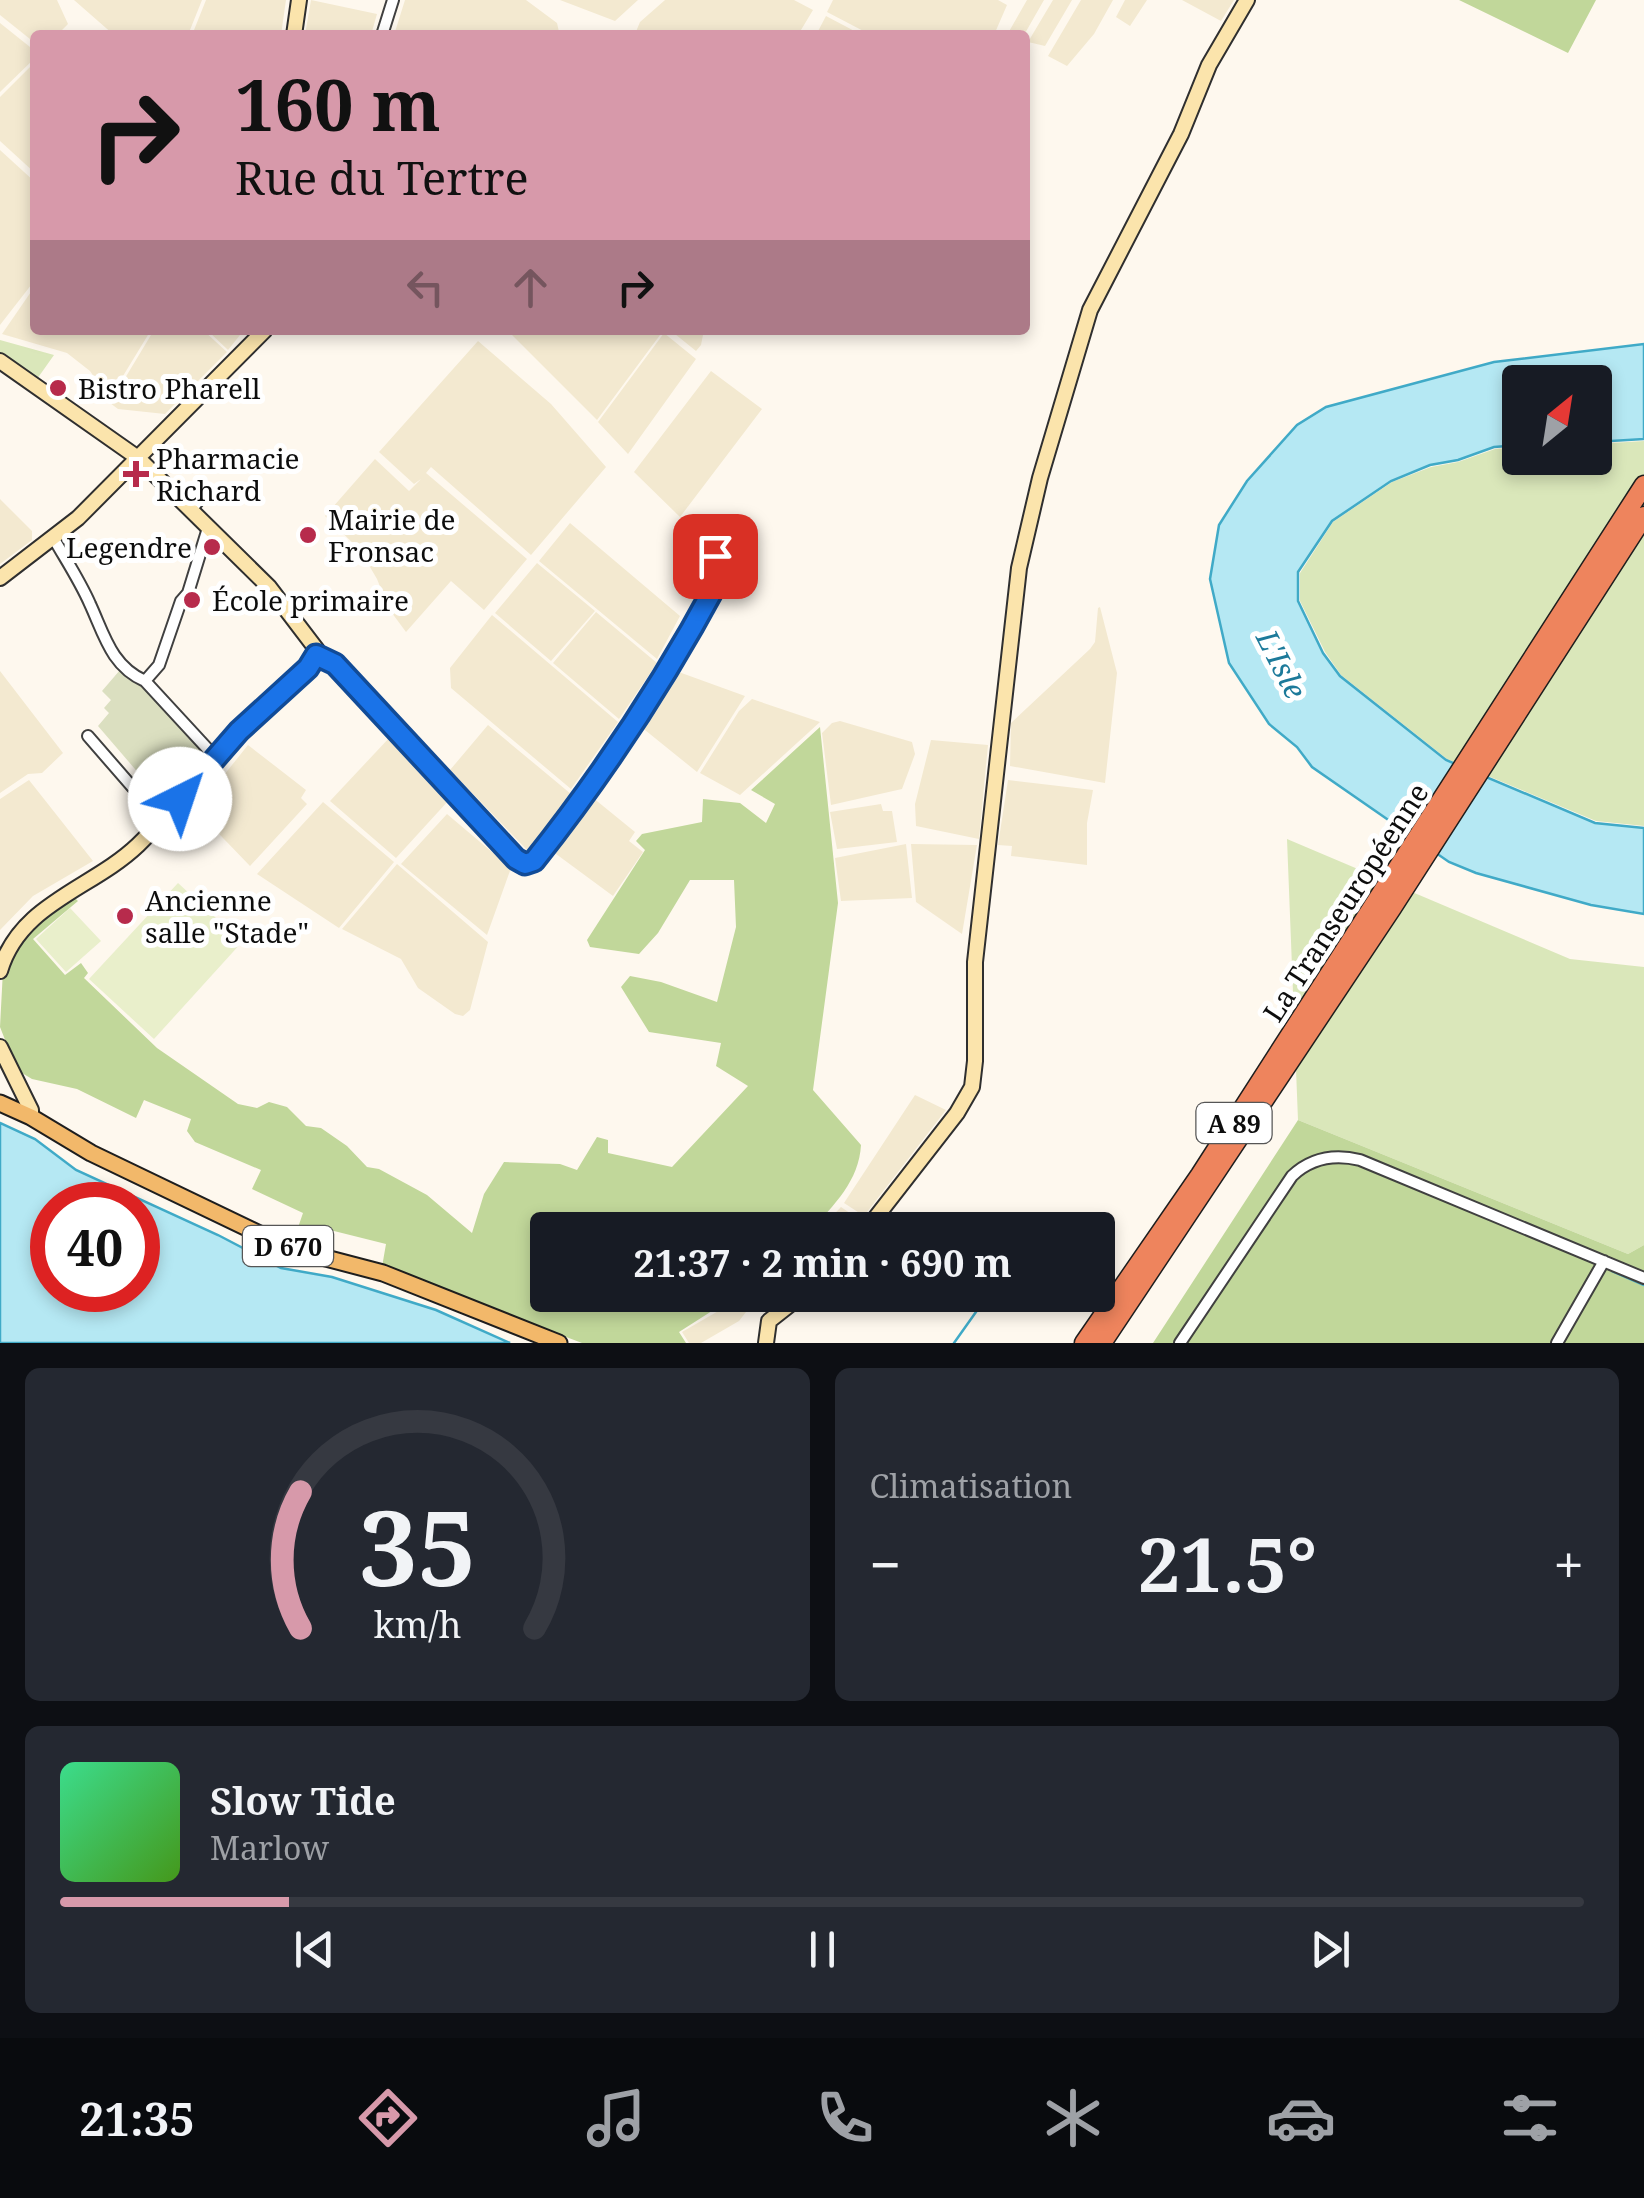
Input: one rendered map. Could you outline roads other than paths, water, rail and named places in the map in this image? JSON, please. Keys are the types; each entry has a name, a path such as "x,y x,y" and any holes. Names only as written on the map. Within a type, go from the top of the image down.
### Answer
{"highway":[{"name":"La Transeuropéenne","path":"1102,1343 1501,723 1643,486"},
{"name":"La Transeuropéenne","path":"1501,723 1644,516"},
{"name":"La Transeuropéenne","path":"1084,1343 1386,904"}],"main road":[{"name":"D 670","path":"0,1104 31,1117 91,1153 270,1239 299,1251 382,1273 560,1343"}],"street":[{"path":"295,30 300,0"},
{"path":"383,30 392,0"},
{"path":"880,1212 957,1113 972,1087 976,962 1019,568 1040,478 1090,310 1181,134 1209,64 1247,0"},
{"path":"0,578 54,539 260,335"},
{"path":"0,361 138,458 269,586 315,642 316,655 314,662 216,758 162,820 104,872 36,914 12,944 0,971"},
{"path":"190,510 205,493"},
{"path":"145,681 159,666 208,528"},
{"path":"54,539 92,606 106,644 120,663 145,681 216,758"},
{"path":"316,655 335,664 516,859 525,864 534,861 544,848 638,719 676,659 718,581 720,566 708,549"},
{"path":"88,736 162,820"},
{"path":"0,1047 31,1117"},
{"path":"1180,1343 1292,1176 1300,1168 1328,1157 1360,1160 1644,1278"},
{"path":"1557,1343 1604,1261"},
{"path":"766,1343 767,1326 779,1312"},
{"path":"774,1316 777,1343"}],"water":[{"name":"L'Isle","path":"1644,344 1644,439 1612,441 1612,365 1502,365 1502,446 1430,465 1391,481 1332,521 1298,572 1298,601 1323,653 1340,676 1446,760 1595,823 1644,828 1644,914 1591,905 1449,862 1312,767 1297,747 1269,724 1229,663 1210,579 1219,525 1247,481 1297,425 1326,407 1494,362"},
{"path":"0,1123 35,1139 76,1170 102,1182 30,1182 30,1312 160,1312 160,1208 281,1268 332,1277 436,1310 510,1343 0,1343"}],"waterway":[{"path":"1612,1271 1644,1285"},
{"path":"954,1343 976,1312"}],"place":[{"name":"Bistro Pharell","path":"58,388"},
{"name":"Pharmacie Richard","path":"136,474"},
{"name":"Mairie de Fronsac","path":"308,535"},
{"name":"Legendre","path":"212,547"},
{"name":"École primaire","path":"192,600"},
{"name":"Ancienne salle \"Stade\"","path":"125,916"}]}
